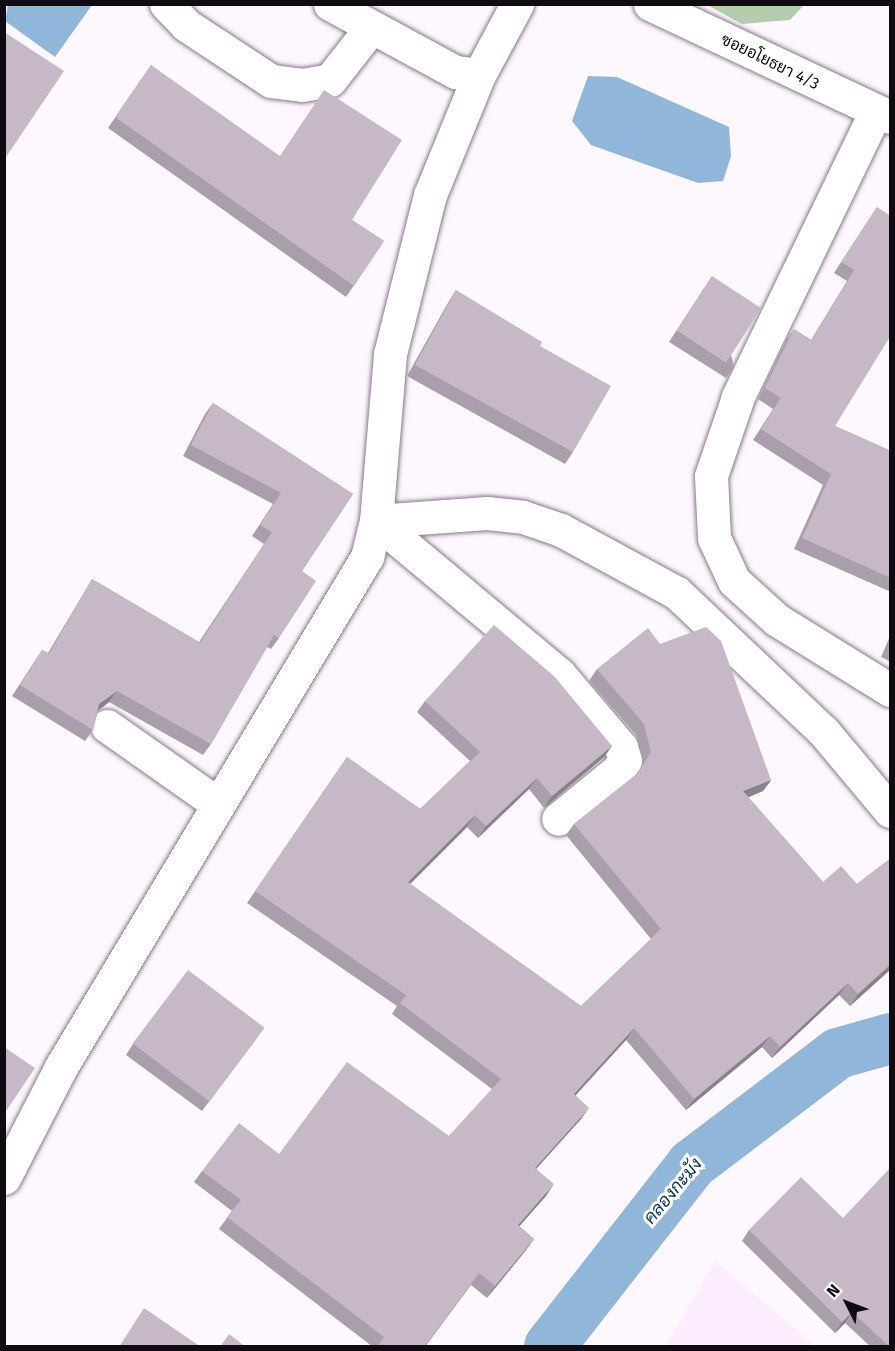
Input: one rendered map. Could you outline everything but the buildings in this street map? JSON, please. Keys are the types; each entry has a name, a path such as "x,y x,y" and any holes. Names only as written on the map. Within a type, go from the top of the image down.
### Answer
{"street":[{"path":"166,4 186,25 271,81 302,85 330,80 370,29"},
{"path":"330,4 370,29 455,72 479,75"},
{"path":"4,1178 61,1067 367,557 376,522 390,354 430,195 479,75 517,4"},
{"name":"ซอยอโยธยา 4/3","path":"650,4 883,115"},
{"path":"883,115 738,397 711,476 714,538 734,581 777,620 891,690"},
{"path":"376,522 487,513 523,517 561,530 677,593 824,732 891,811"},
{"path":"376,522 559,674 621,747 625,760 618,770 558,819"},
{"path":"107,726 218,804"}],"shaded area":[{"path":"715,1261 815,1346 666,1346"}],"green space":[{"path":"707,5 804,5 790,20 742,24"}],"water":[{"path":"8,4 92,5 55,57 5,21"},
{"path":"588,76 617,77 729,127 731,156 723,181 698,183 591,145 572,121"}],"waterway":[{"name":"คลองกะมัง","path":"549,1346 691,1164 837,1053 890,1038"}]}
